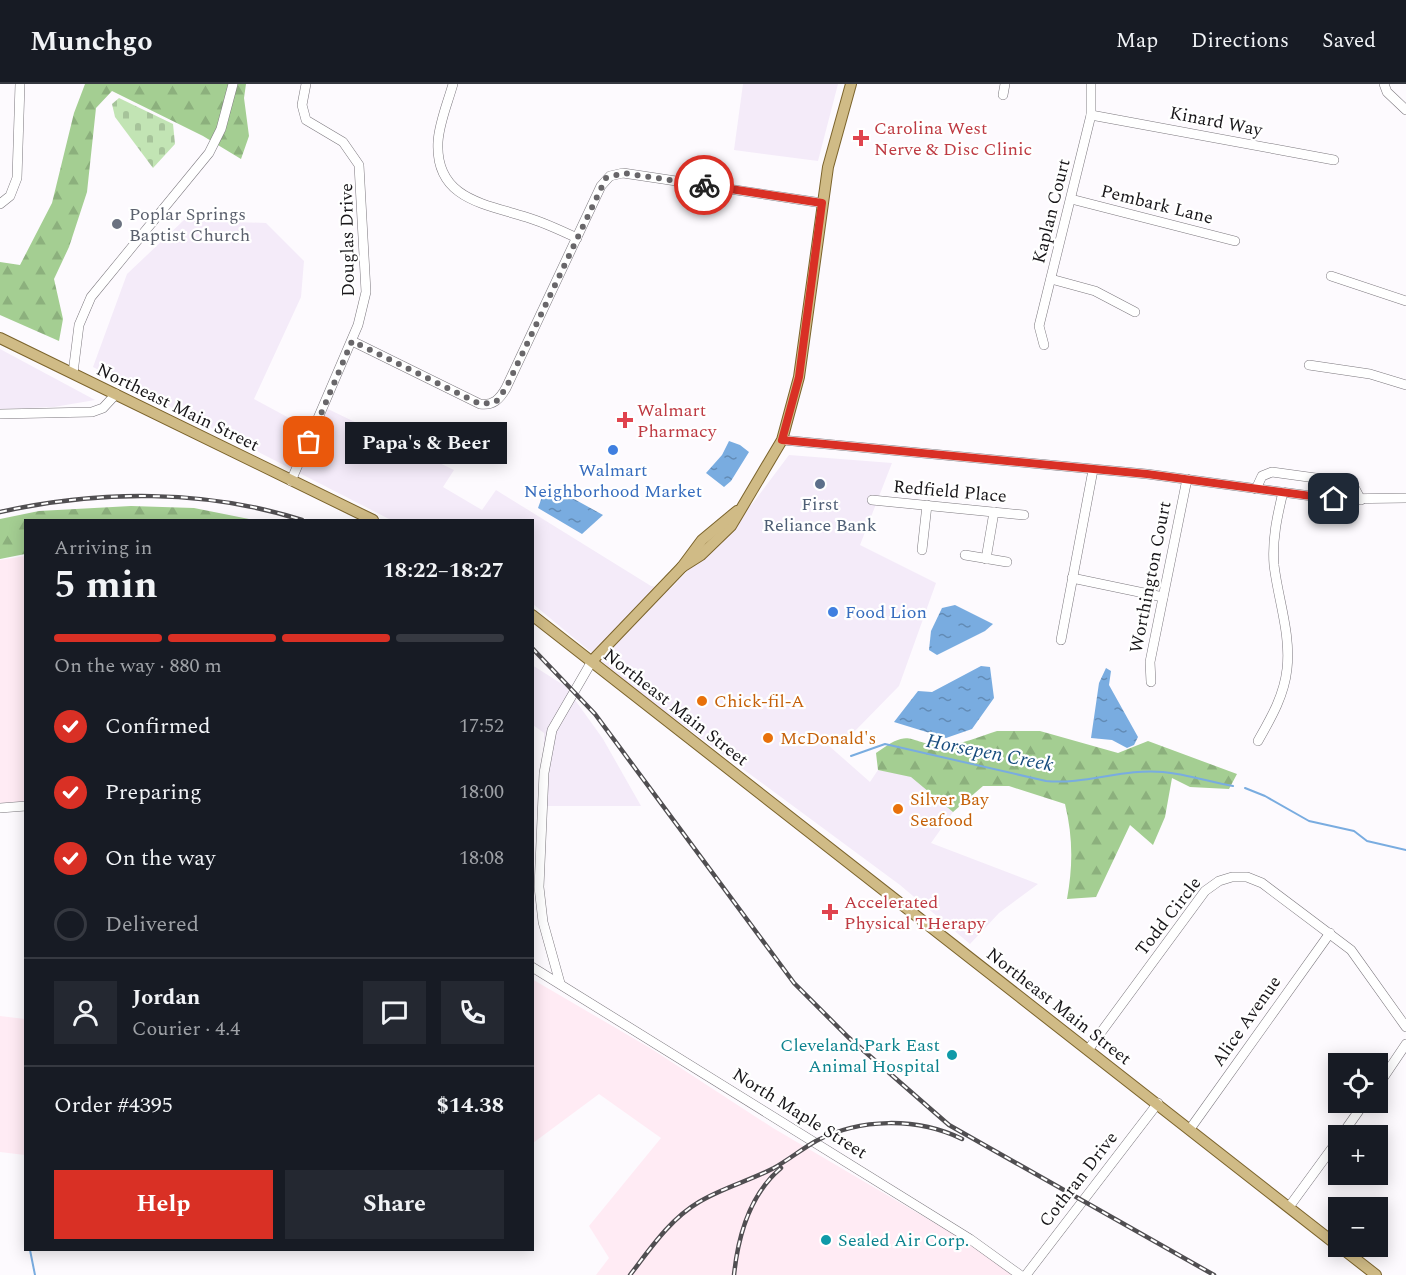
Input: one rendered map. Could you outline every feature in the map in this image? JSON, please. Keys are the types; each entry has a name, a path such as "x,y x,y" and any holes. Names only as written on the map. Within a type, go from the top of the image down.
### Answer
{"main road":[{"path":"592,661 682,567 701,555 731,526 782,440 799,377 828,167 851,84"},
{"name":"Northeast Main Street","path":"0,338 371,519"},
{"name":"Northeast Main Street","path":"534,617 1328,1237"},
{"name":"Northeast Main Street","path":"1353,1257 1376,1275"}],"street":[{"path":"0,204 10,196 17,178 20,84"},
{"path":"73,373 79,325 91,297 209,153 221,129 233,84"},
{"name":"Douglas Drive","path":"291,481 352,341 363,311 366,291 361,171 356,157 343,142 306,120 302,105 306,84"},
{"path":"453,84 438,141 442,166 452,185 475,203 533,219 577,238"},
{"path":"1003,94 1005,84"},
{"name":"Kaplan Court","path":"1044,345 1040,326 1091,115 1091,84"},
{"path":"1384,84 1387,92 1406,110"},
{"name":"Kinard Way","path":"1091,115 1334,160"},
{"path":"352,341 480,404 493,403 506,388 603,182 621,173 822,203"},
{"name":"Pembark Lane","path":"1071,199 1235,241"},
{"path":"1331,276 1406,301"},
{"path":"1052,279 1095,291 1135,312"},
{"path":"1309,365 1370,375 1406,385"},
{"path":"0,414 92,412 103,408 116,394"},
{"path":"782,440 1187,479 1361,500 1406,498"},
{"path":"1061,640 1093,470"},
{"path":"1256,489 1262,476 1272,472 1352,483 1361,500"},
{"name":"Worthington Court","path":"1151,682 1150,662 1187,479"},
{"path":"1258,741 1280,700 1287,667 1286,629 1273,552 1275,525 1283,492"},
{"name":"Redfield Place","path":"872,500 1024,514"},
{"path":"922,550 927,505"},
{"path":"986,559 994,512"},
{"path":"965,555 1007,562"},
{"path":"1072,578 1163,597"},
{"path":"560,982 543,922 538,887 544,773 552,730 592,661"},
{"path":"0,808 24,806"},
{"name":"Todd Circle","path":"1088,1050 1201,895 1219,880 1238,876 1257,880 1351,950 1405,1021"},
{"name":"Alice Avenue","path":"1190,1129 1330,933"},
{"name":"North Maple Street","path":"534,968 560,982 970,1239 1020,1275"},
{"path":"1388,1071 1406,1044"},
{"name":"Cothran Drive","path":"1026,1275 1158,1103"},
{"path":"1289,1207 1328,1154"}],"shaded area":[{"path":"743,84 838,84 818,161 734,150"},
{"path":"184,220 266,223 304,261 301,297 254,399 315,432 328,409 454,470 443,487 482,510 496,490 651,586 670,589 753,503 789,455 892,463 860,545 936,583 899,686 853,733 828,745 870,782 878,770 911,776 953,812 931,843 1038,884 999,913 970,944 900,885 640,693 534,605 534,519 389,519 93,367 127,274"},
{"path":"0,349 95,400 54,407 0,409"},
{"path":"24,556 24,803 0,805 0,560"},
{"path":"534,666 565,686 603,739 641,806 543,806 544,733 534,726"},
{"path":"534,980 650,1048 773,1128 1023,1275 596,1275 609,1258 589,1226 661,1138 599,1094 534,1142"},
{"path":"0,1016 24,1019 24,1155 0,1152"}],"green space":[{"path":"85,84 246,84 244,98 249,136 241,159 203,136 112,91 96,108 87,192 69,247 54,279 63,319 59,341 0,315 0,262 20,265 52,203 74,113"},
{"path":"119,98 173,124 175,144 153,168 115,117 112,104"},
{"path":"131,506 194,508 249,519 24,519 24,554 0,559 0,519 39,511"},
{"path":"997,731 1040,731 1118,753 1148,741 1237,774 1229,789 1190,787 1172,778 1165,817 1153,845 1130,825 1096,897 1067,899 1071,852 1070,828 1065,804 1009,786 983,786 953,812 911,777 878,770 876,753 897,740 909,738 930,744 949,745"}],"water":[{"path":"729,441 749,452 731,481 724,487 706,473 722,455"},
{"path":"547,491 574,499 603,515 582,534 538,508 543,494"},
{"path":"955,605 993,624 985,631 937,655 929,650 931,631 942,608"},
{"path":"981,666 990,667 994,698 972,729 946,738 894,722 918,691 932,692"},
{"path":"1106,668 1111,671 1109,685 1138,737 1134,745 1127,748 1112,740 1091,738 1099,683"}],"waterway":[{"name":"Horsepen Creek","path":"851,756 885,744 1046,781 1075,781 1148,771 1180,774 1233,786"},
{"name":"Horsepen Creek","path":"1245,788 1265,796 1309,821 1354,831 1367,841 1406,850"},
{"path":"30,1251 35,1275"}],"railway":[{"path":"0,512 75,500 152,496 228,503 298,519"},
{"path":"534,650 595,714 794,983 848,1037 949,1125 1214,1275"},
{"path":"630,1275 661,1235 699,1202 774,1168 833,1133 870,1124 889,1123 926,1127 962,1139"},
{"path":"734,1275 742,1231 747,1217 761,1190 781,1168"}],"way so far":[{"path":"309,442 352,341 480,404 496,402 506,388 606,178 623,173 704,185"}],"place":[{"name":"Carolina West Nerve & Disc Clinic","path":"861,138"},
{"name":"Poplar Springs Baptist Church","path":"117,224"},
{"name":"Walmart Pharmacy","path":"625,420"},
{"name":"Papa's & Beer","path":"309,442"},
{"name":"Walmart Neighborhood Market","path":"613,450"},
{"name":"First Reliance Bank","path":"820,484"},
{"name":"Food Lion","path":"833,612"},
{"name":"Chick-fil-A","path":"702,701"},
{"name":"McDonald's","path":"768,738"},
{"name":"Silver Bay Seafood","path":"898,809"},
{"name":"Accelerated Physical THerapy","path":"830,912"},
{"name":"Cleveland Park East Animal Hospital","path":"952,1055"},
{"name":"Sealed Air Corp.","path":"826,1240"}],"route":[{"path":"704,185 822,203 799,377 794,404 782,440 1009,463 1147,474 1334,499"}]}
